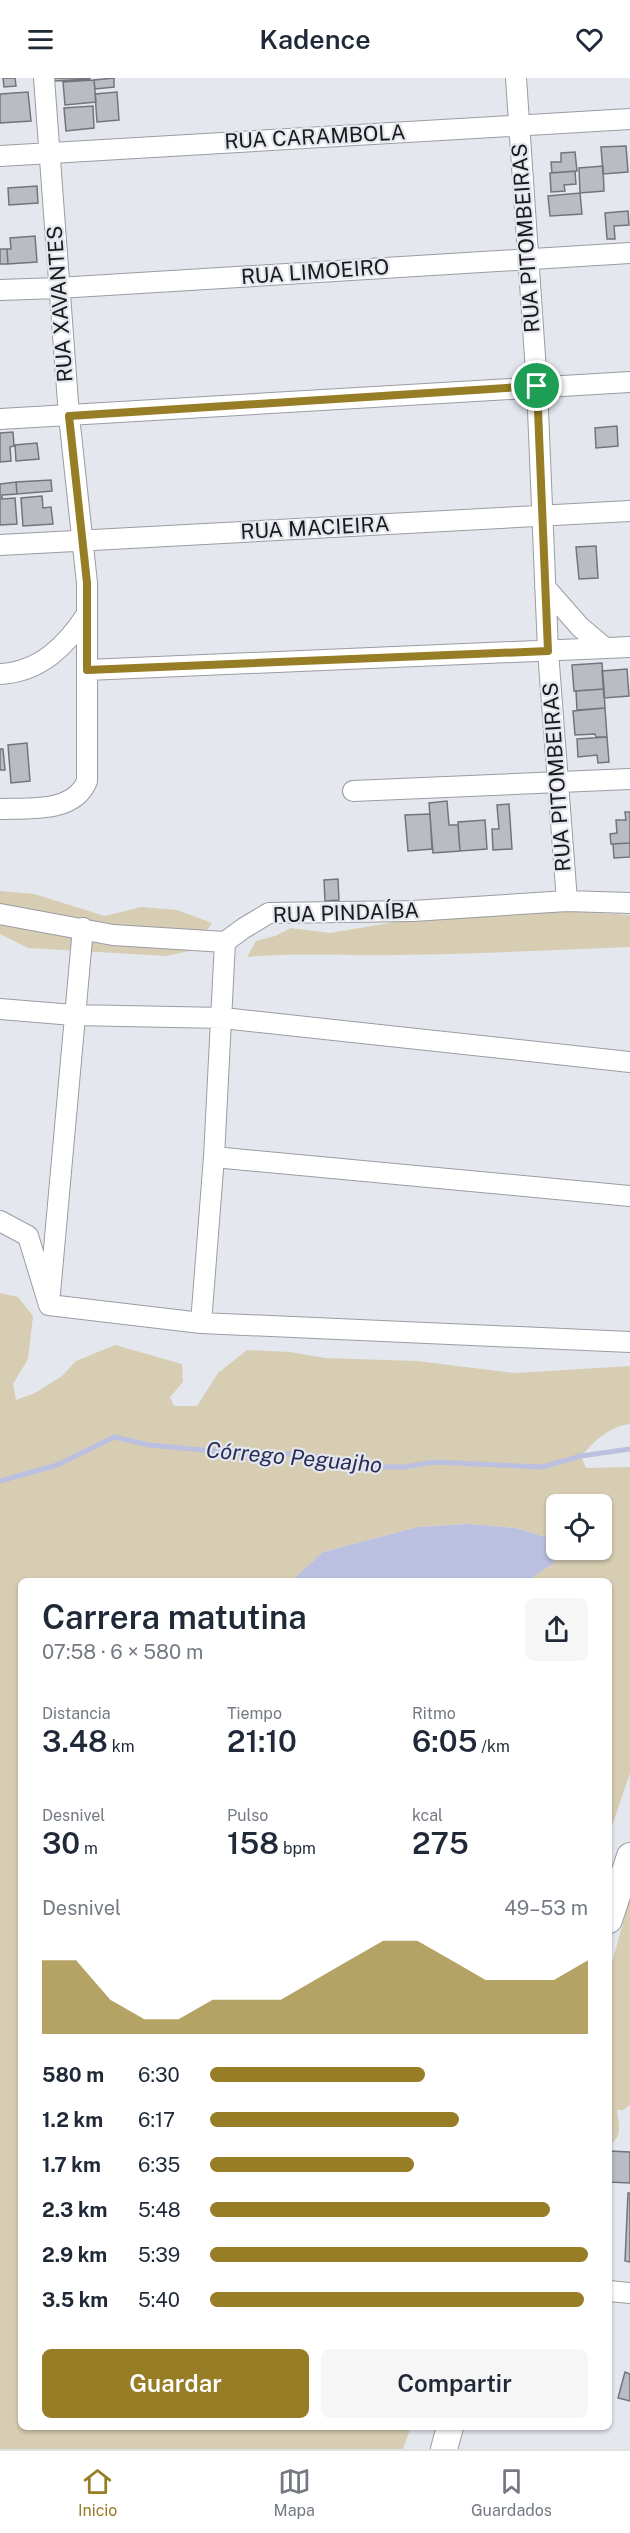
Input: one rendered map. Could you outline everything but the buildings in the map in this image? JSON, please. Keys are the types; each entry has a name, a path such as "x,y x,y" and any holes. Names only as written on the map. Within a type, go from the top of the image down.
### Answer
{"main road":[{"path":"612,1911 630,1856"},
{"path":"444,2449 449,2430"}],"street":[{"name":"RUA XAVANTES","path":"0,809 44,808 72,800 82,793 87,781 87,614 83,540 58,288 44,78"},
{"name":"RUA PITOMBEIRAS","path":"516,78 537,386 548,651 567,901"},
{"name":"RUA CARAMBOLA","path":"0,156 630,119"},
{"name":"RUA LIMOEIRO","path":"0,290 630,253"},
{"path":"0,419 630,382"},
{"name":"RUA MACIEIRA","path":"0,545 630,511"},
{"path":"545,587 580,627 605,648"},
{"path":"0,675 11,674 55,653 71,638 87,614"},
{"path":"87,670 630,647"},
{"path":"353,791 630,779"},
{"name":"RUA PINDAÍBA","path":"225,942 270,913 412,911 567,901 630,903"},
{"path":"0,914 113,935 225,942 223,1018 201,1323"},
{"path":"49,1305 73,1015 83,928"},
{"path":"0,1008 73,1015 223,1018 630,1062"},
{"path":"214,1157 630,1196"},
{"path":"0,1221 28,1236 49,1305"},
{"path":"49,1305 201,1323 630,1342"},
{"path":"612,2291 630,2293"}],"shaded area":[{"path":"0,891 34,894 105,916 141,907 177,910 212,923 193,950 167,956 28,948 0,934"},
{"path":"561,911 630,915 630,947 455,954 247,957 256,941 275,936 291,928 330,933 407,920"},
{"path":"0,1293 18,1297 33,1316 28,1359 13,1384 16,1400 35,1393 62,1376 76,1361 115,1345 182,1364 183,1382 170,1397 174,1406 197,1406 218,1373 247,1350 290,1352 325,1358 417,1361 515,1373 630,1366 630,1424 609,1431 581,1456 586,1468 630,1467 630,1773 612,1826 612,1578 533,1578 553,1564 555,1560 612,1560 612,1494 546,1494 546,1537 515,1528 468,1524 418,1527 323,1552 294,1578 18,1578 18,2430 410,2430 403,2449 0,2449"},
{"path":"630,1897 630,2105 623,2110 617,2110 618,2134 612,2143 612,1963"}],"water":[{"path":"468,1524 515,1528 546,1537 546,1560 555,1560 553,1564 533,1578 294,1578 323,1552 418,1527"}],"waterway":[{"name":"Córrego Peguajho","path":"0,1481 57,1465 114,1437 149,1445 246,1454 299,1454 378,1467 405,1467 434,1462 542,1467 581,1456 630,1449"}],"route":[{"path":"537,386 548,651 87,670 87,583 69,416 537,386"}]}
